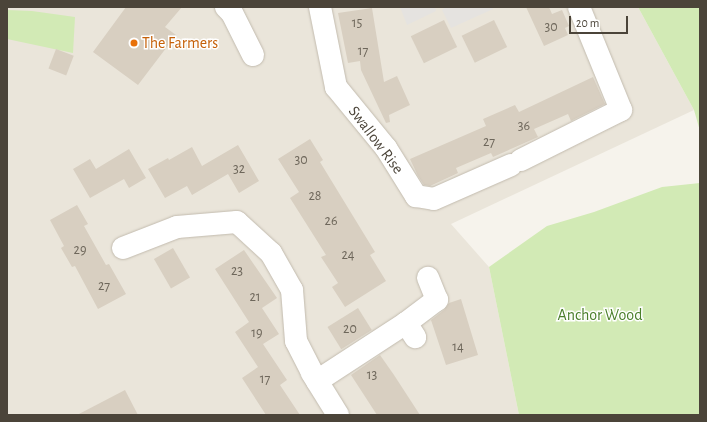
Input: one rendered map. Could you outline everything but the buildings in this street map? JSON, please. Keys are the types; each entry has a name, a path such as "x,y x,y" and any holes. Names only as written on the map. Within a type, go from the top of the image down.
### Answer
{"street":[{"path":"226,7 232,13 253,55"},
{"name":"Swallow Rise","path":"320,7 336,87 386,148 416,196 434,199 516,163 621,110 579,7"},
{"path":"123,248 177,227 237,222 271,253 292,290 296,341 317,381 338,415"},
{"path":"317,381 411,330 436,300 428,278"}],"shaded area":[{"path":"7,7 638,7 694,110 451,224 489,267 519,415 7,415"},
{"path":"400,7 435,7 436,11 407,25"},
{"path":"446,7 492,7 493,9 451,28 442,10"}],"green space":[{"path":"638,7 700,7 700,131 694,110"},
{"path":"7,10 32,11 75,17 73,53 7,39"},
{"name":"Anchor Wood","path":"700,183 700,415 519,415 489,267 547,226 594,212 662,187"}],"place":[{"name":"The Farmers","path":"134,43"}]}
